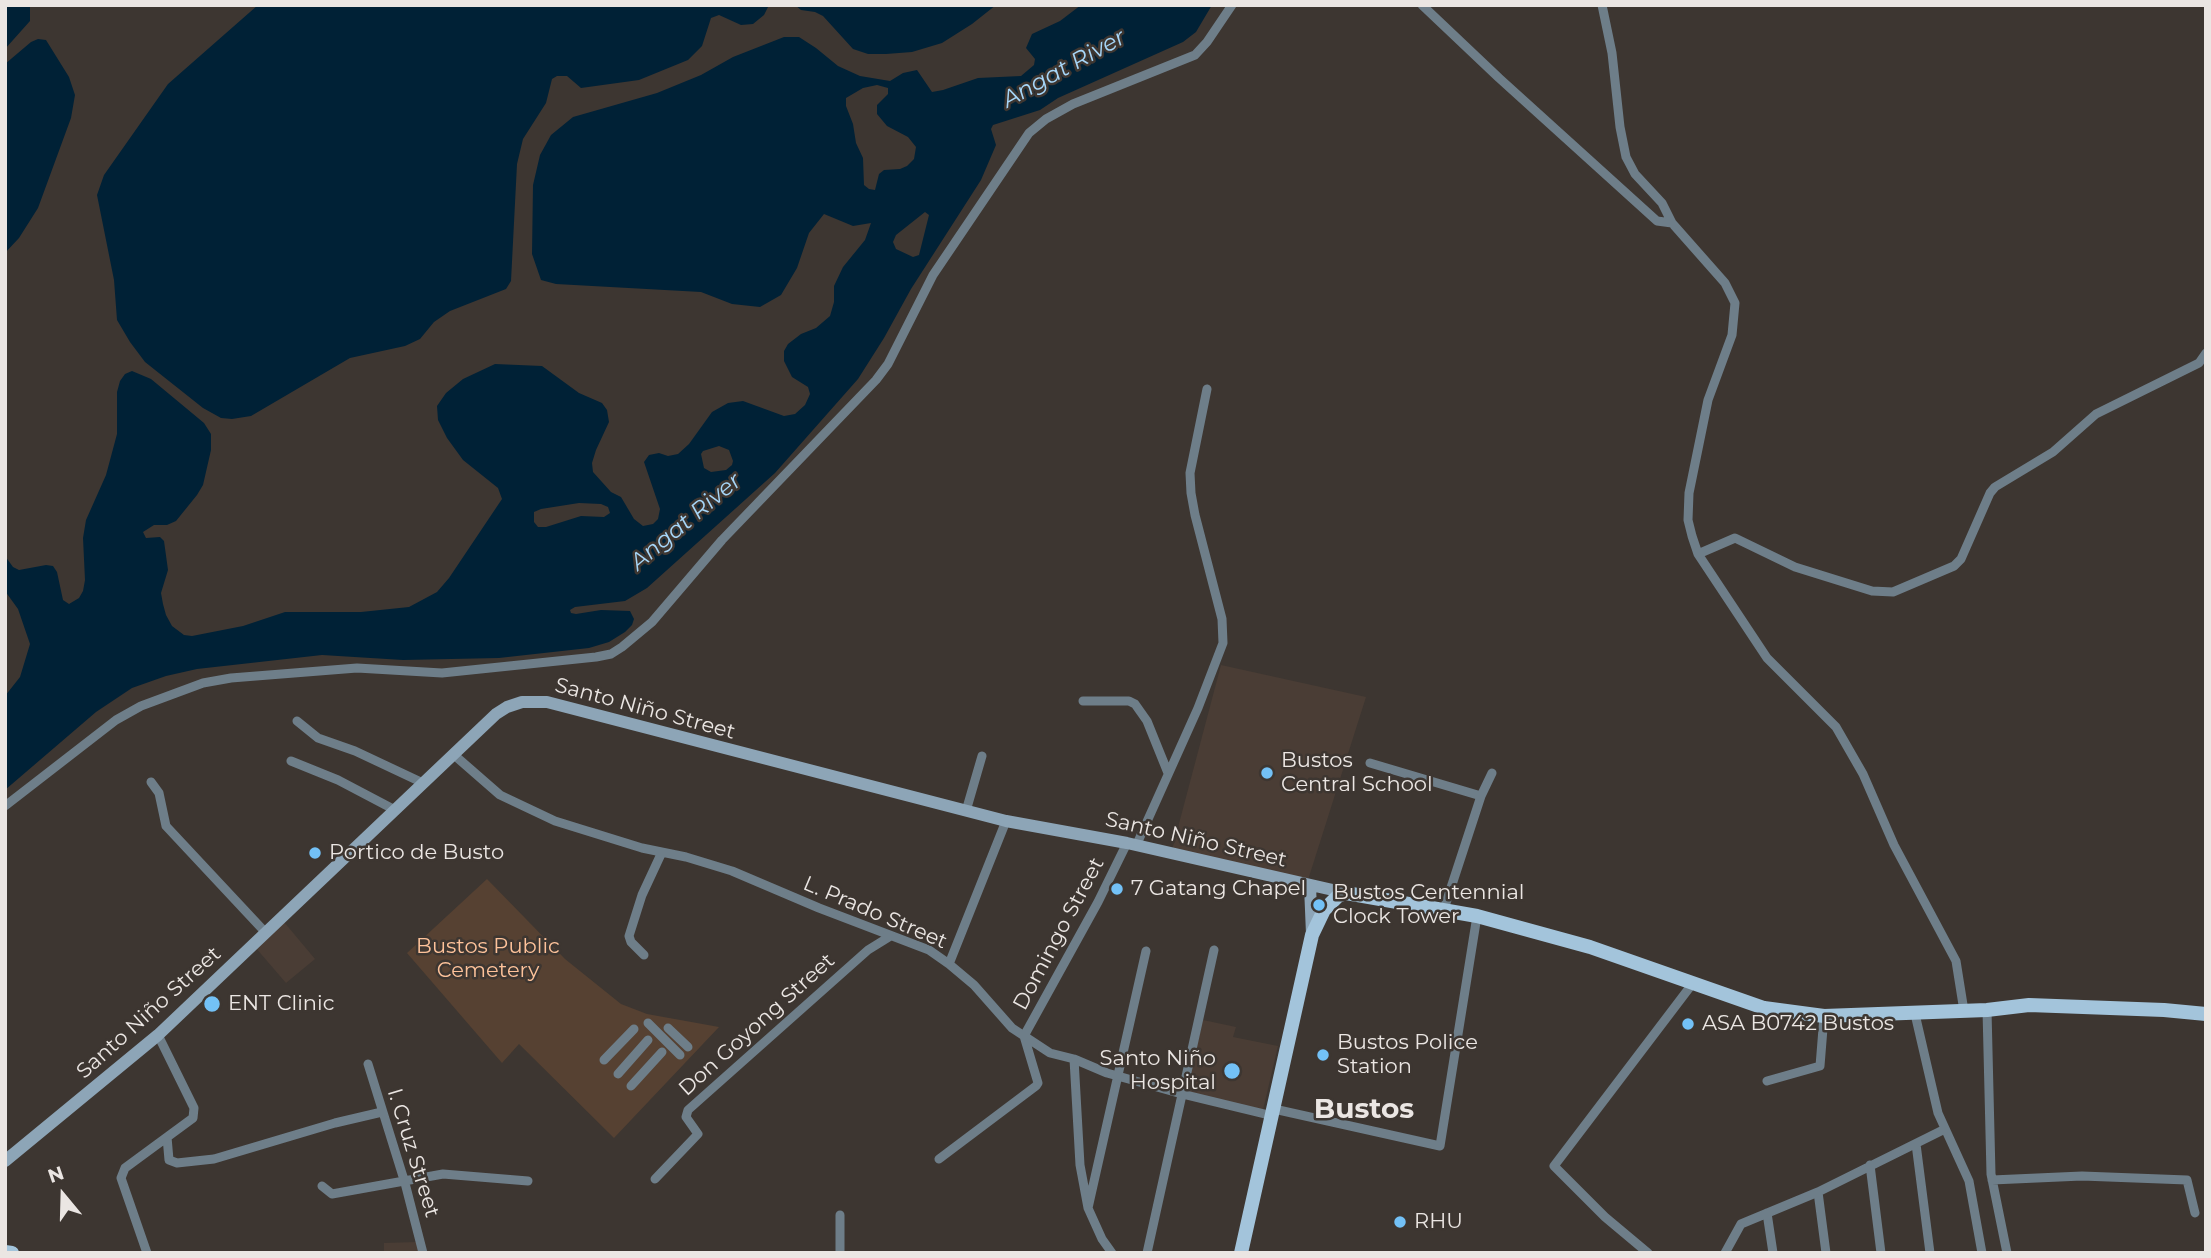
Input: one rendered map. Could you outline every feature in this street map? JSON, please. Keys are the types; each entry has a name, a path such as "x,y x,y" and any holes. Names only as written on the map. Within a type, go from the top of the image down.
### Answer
{"main road":[{"path":"1241,1253 1312,935 1324,910 1338,896 1346,893 1477,916 1590,947 1764,1008 1824,1016 1915,1014 2029,1005 2154,1009 2206,1014"},
{"path":"5,1252 12,1253"}],"street":[{"path":"5,806 116,720 141,706 204,683 357,668 442,673 596,657 622,648 652,622 722,540 876,380 888,364 933,275 1029,133 1046,119 1073,104 1195,55 1232,5"},
{"path":"1422,5 1627,195 1657,221 1672,223"},
{"path":"1602,5 1612,54 1626,157 1635,174 1662,203 1672,223 1725,283 1735,303 1732,335 1708,400 1689,493 1688,520 1698,554 1767,658 1836,727 1863,774 1894,845 1955,961 1964,1011"},
{"path":"1698,554 1735,538 1796,567 1872,591 1893,592 1954,566 1961,559 1995,487 2053,452 2096,414 2199,363 2206,353"},
{"name":"Domingo Street","path":"939,1159 1038,1083 1024,1035 1132,845 1216,667 1224,631 1195,515 1190,473 1207,389"},
{"name":"Santo Niño Street","path":"5,1161 159,1035 496,714 507,707 535,701 1006,821 1132,845 1346,893"},
{"path":"1083,701 1129,701 1135,704 1147,721 1168,773"},
{"path":"297,721 318,738 355,751 423,783"},
{"name":"L. Prado Street","path":"453,754 500,795 544,816 642,848 732,870 890,937 929,950 974,985 1013,1028 1050,1053 1182,1094 1440,1146 1477,916"},
{"path":"966,811 982,756"},
{"path":"291,761 338,780 395,810"},
{"path":"1370,763 1480,796"},
{"path":"1444,909 1480,796 1492,774"},
{"path":"151,782 159,793 166,826 265,933"},
{"path":"949,964 1006,821"},
{"path":"645,955 631,942 629,936 642,895 662,852"},
{"name":"Santo Niño Street","path":"1310,886 1312,935"},
{"name":"Don Goyong Street","path":"654,1179 698,1134 686,1117 688,1110 868,950 890,937"},
{"path":"1147,1253 1214,950"},
{"path":"1088,1208 1146,951"},
{"path":"1648,1253 1605,1217 1554,1166 1693,983"},
{"path":"1987,1010 1992,1180 2007,1253"},
{"path":"1915,1014 1938,1113 1969,1181 1982,1253"},
{"path":"1767,1081 1820,1066 1824,1016"},
{"path":"648,1023 680,1055"},
{"path":"668,1028 688,1047"},
{"path":"604,1060 634,1029"},
{"path":"147,1253 121,1178 125,1168 193,1118 194,1108 159,1035"},
{"path":"618,1074 648,1040"},
{"path":"631,1086 662,1052"},
{"path":"1074,1059 1080,1165 1088,1208 1102,1239 1112,1253"},
{"name":"I. Cruz Street","path":"368,1064 405,1182 423,1253"},
{"path":"167,1137 169,1160 177,1163 214,1159 335,1122 382,1112"},
{"path":"1726,1253 1741,1224 1818,1192 1945,1129"},
{"path":"1916,1144 1930,1253"},
{"path":"1870,1165 1881,1253"},
{"path":"322,1186 331,1194 443,1174 528,1181"},
{"path":"1992,1180 2082,1176 2187,1180 2195,1213"},
{"path":"1818,1192 1826,1253"},
{"path":"1767,1213 1773,1253"},
{"path":"840,1215 840,1253"}],"shaded area":[{"name":"Bustos Central School","path":"1221,665 1366,697 1308,880 1172,850"},
{"path":"284,922 315,959 286,983 255,947"},
{"name":"Santo Niño Hospital","path":"1203,1020 1236,1027 1233,1037 1278,1046 1263,1110 1186,1092"},
{"path":"417,1242 419,1253 384,1253 384,1243"}],"green space":[{"name":"Bustos Public Cemetery","path":"487,879 565,959 621,1004 647,1014 719,1027 614,1138 519,1044 502,1063 407,953"}],"water":[{"path":"5,5 30,5 30,21 5,49"},
{"path":"258,5 769,5 764,15 753,24 741,25 719,15 711,18 702,46 688,60 639,80 581,88 567,76 552,79 546,103 523,139 517,164 511,281 506,289 450,311 434,322 420,339 405,346 350,358 251,416 232,419 221,418 203,408 145,362 130,342 117,320 114,280 97,195 104,175 168,84"},
{"path":"795,5 996,5 942,43 912,52 868,54 853,49 823,16 801,10"},
{"name":"Angat River","path":"1081,5 1212,5 1196,32 1183,42 1058,98 1040,110 993,125 991,129 996,145 981,180 911,289 858,379 775,473 647,588 625,601 575,607 570,610 576,614 601,610 630,611 634,619 625,632 609,642 589,648 499,658 403,660 322,655 197,669 166,676 132,688 96,712 5,790 5,696 20,677 30,644 18,609 5,591 5,556 13,567 19,570 53,566 57,572 63,600 69,604 79,598 85,580 83,538 86,520 106,475 117,434 117,392 125,374 132,371 151,379 204,423 211,434 211,450 203,485 197,495 176,521 167,525 154,525 143,532 146,538 160,537 164,541 168,570 161,593 163,604 172,626 184,635 192,636 243,626 285,612 361,612 409,607 437,592 502,499 498,488 463,460 447,438 438,420 437,406 446,393 463,379 495,364 542,366 579,393 602,403 607,410 609,422 596,450 592,463 593,472 611,492 621,497 634,519 643,526 653,524 658,519 660,509 644,462 649,455 678,454 689,444 712,412 728,403 743,401 784,416 795,414 805,405 810,394 808,387 792,377 784,361 784,351 788,344 801,334 816,328 830,316 834,302 834,286 843,267 865,240 871,223 853,226 824,214 809,233 797,268 781,295 760,307 732,304 701,292 556,284 541,280 532,254 533,185 540,155 551,135 573,117 657,93 701,75 733,57 784,37 799,37 838,66 860,76 890,81 903,73 917,70 932,92 978,78 1021,76 1034,65 1035,59 1026,48 1032,34 1060,21","holes":["877,85 888,88 888,94 877,105 877,114 887,126 908,137 916,147 914,159 907,166 884,170 879,174 875,190 864,185 863,158 846,106 846,98 863,88","925,212 929,215 919,255 913,257 896,249 893,242 896,235","719,446 729,450 732,465 726,470 711,472 704,468 701,454","579,503 601,504 608,507 610,513 604,517 581,516 538,527 534,522 534,512"]},
{"path":"38,39 46,40 69,77 75,95 71,118 38,208 19,238 5,253 5,64"}],"place":[{"name":"Bustos Central School","path":"1267,773"},
{"name":"Portico de Busto","path":"315,853"},
{"name":"7 Gatang Chapel","path":"1117,889"},
{"name":"Bustos Centennial Clock Tower","path":"1319,905"},
{"name":"ENT Clinic","path":"212,1004"},
{"name":"ASA B0742 Bustos","path":"1688,1024"},
{"name":"Bustos Police Station","path":"1323,1055"},
{"name":"Santo Niño Hospital","path":"1232,1071"},
{"name":"RHU","path":"1400,1222"}],"district":[{"name":"Bustos","path":"1364,1110"}]}
